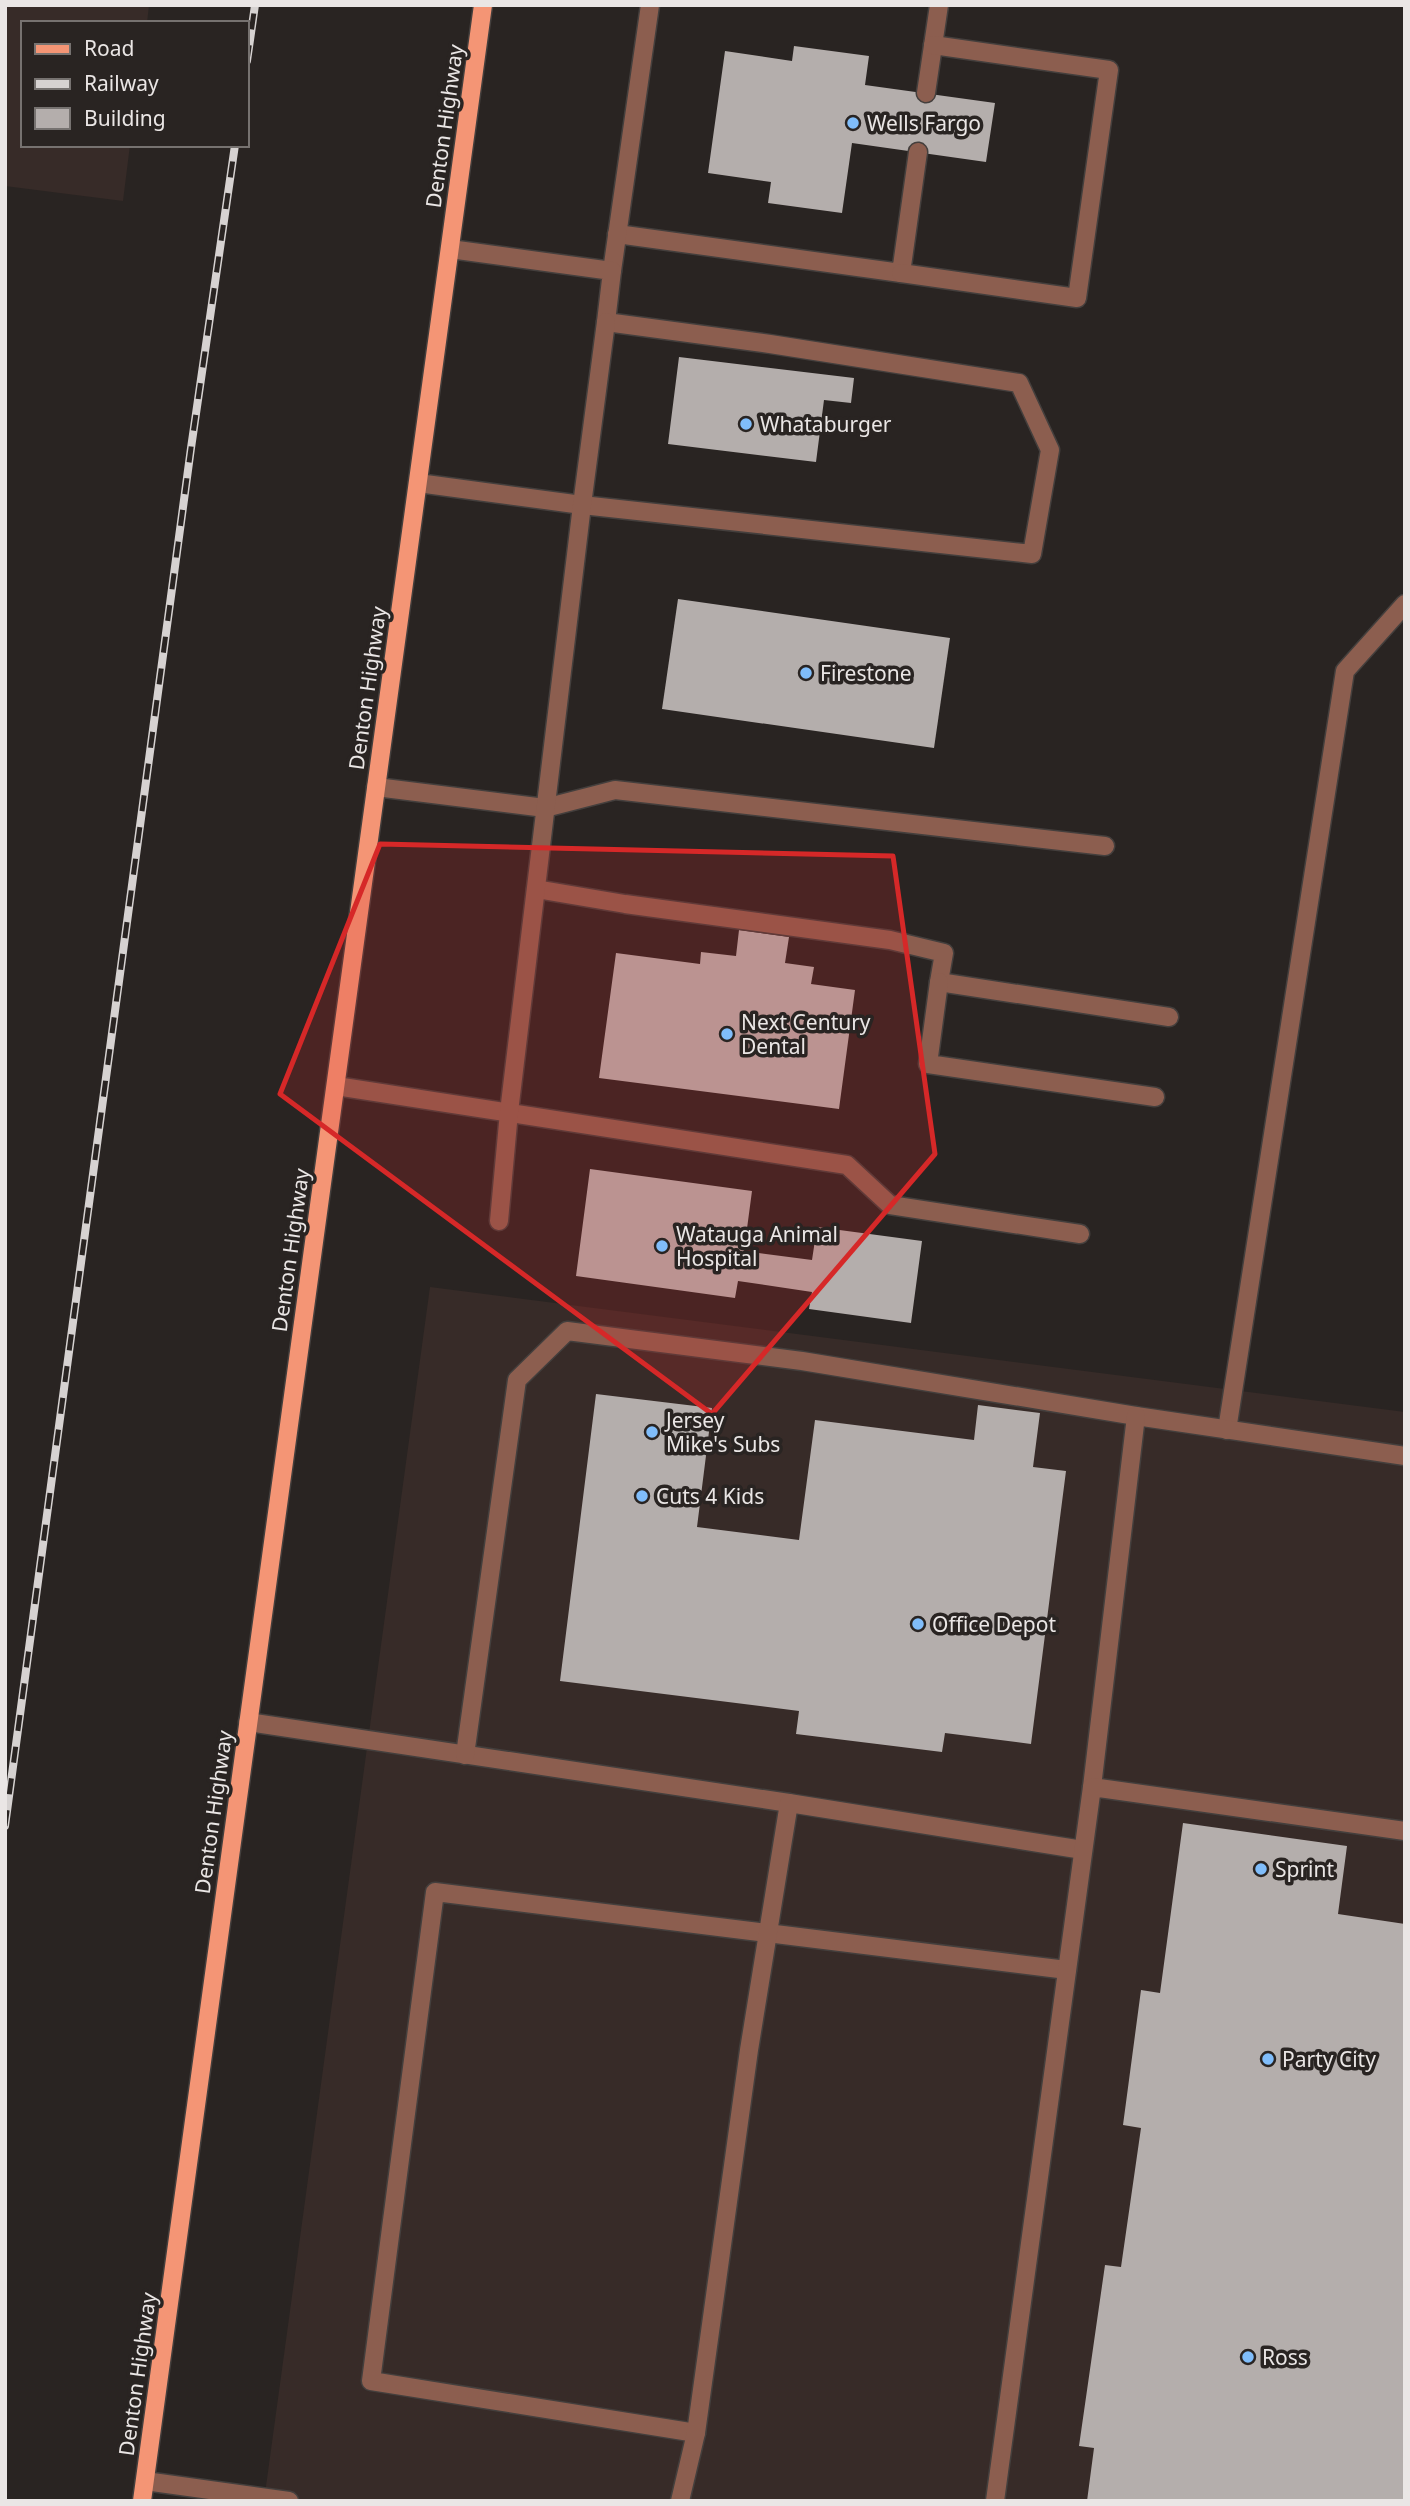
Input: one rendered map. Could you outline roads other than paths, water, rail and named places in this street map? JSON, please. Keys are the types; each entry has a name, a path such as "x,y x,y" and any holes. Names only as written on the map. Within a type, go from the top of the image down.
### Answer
{"main road":[{"name":"Denton Highway","path":"142,2501 483,5"}],"lane":[{"path":"499,1221 509,1112 582,505 650,5"},
{"path":"926,93 939,5"},
{"path":"617,234 1077,298 1109,71 933,45"},
{"path":"901,273 918,152"},
{"path":"450,249 612,271"},
{"path":"418,483 582,505 1032,555 1051,450 1019,383 770,344 606,322"},
{"path":"1227,1430 1345,671 1405,604"},
{"path":"376,787 545,808 615,790 1105,846"},
{"path":"536,889 625,904 890,940 944,953 928,1064 1155,1097"},
{"path":"939,982 1169,1017"},
{"path":"336,1086 847,1165 890,1205 1080,1234"},
{"path":"465,1755 517,1380 567,1331 802,1362 1405,1456"},
{"path":"995,2501 1092,1787 1136,1416"},
{"path":"248,1722 1083,1850"},
{"path":"1092,1787 1405,1831"},
{"path":"680,2501 696,2433 747,2063 789,1803"},
{"path":"696,2433 371,2381 435,1892 1067,1970"},
{"path":"145,2481 289,2501"}],"railway":[{"path":"248,54 255,5"},
{"path":"5,1826 191,448 235,147"}],"place":[{"name":"Wells Fargo","path":"853,123"},
{"name":"Whataburger","path":"746,424"},
{"name":"Firestone","path":"806,673"},
{"name":"Next Century Dental","path":"727,1034"},
{"name":"Watauga Animal Hospital","path":"662,1246"},
{"name":"Jersey Mike's Subs","path":"652,1432"},
{"name":"Cuts 4 Kids","path":"642,1496"},
{"name":"Office Depot","path":"918,1624"},
{"name":"Sprint","path":"1261,1869"},
{"name":"Party City","path":"1268,2059"},
{"name":"Ross","path":"1248,2357"}]}
